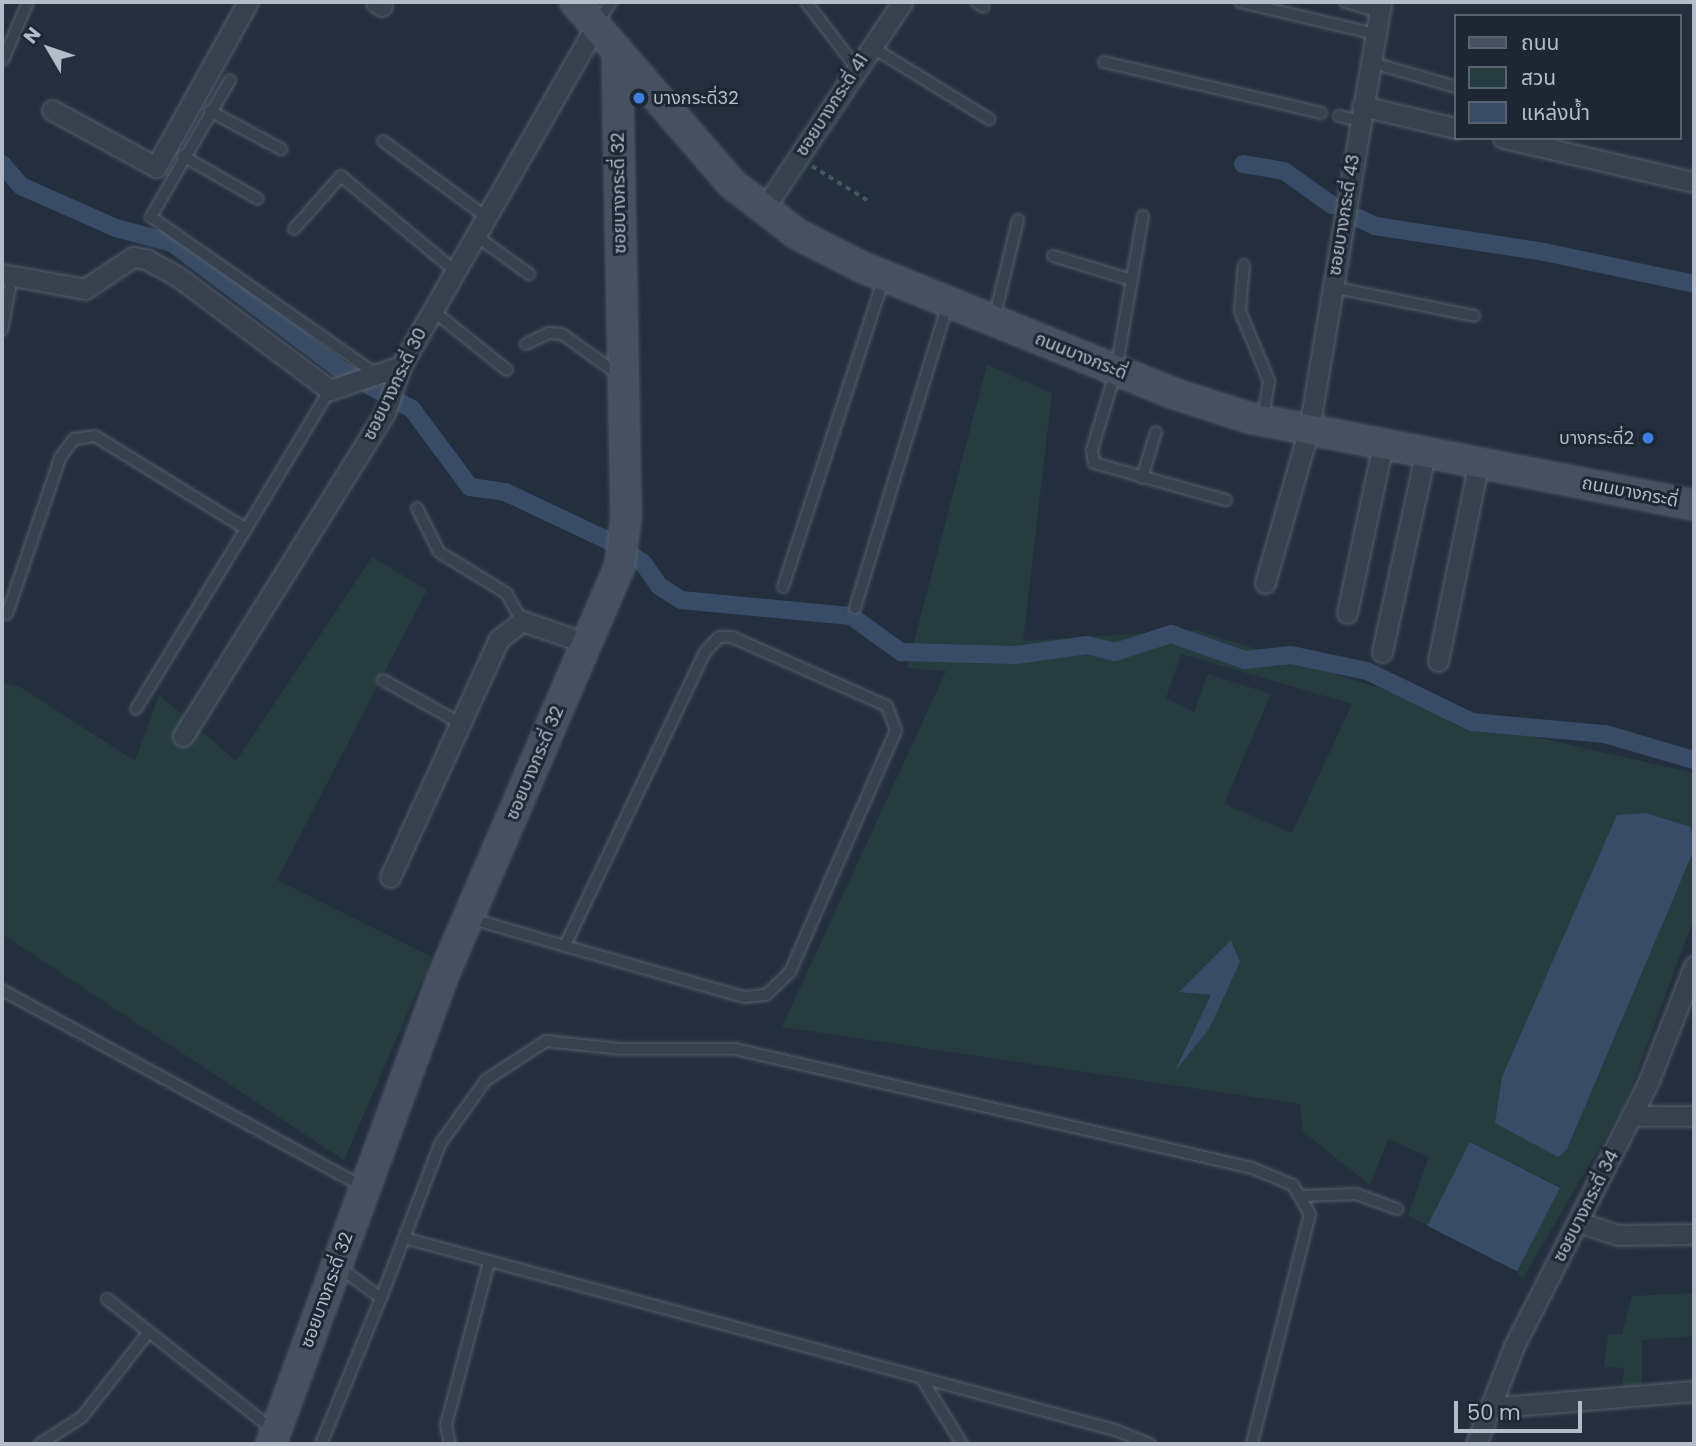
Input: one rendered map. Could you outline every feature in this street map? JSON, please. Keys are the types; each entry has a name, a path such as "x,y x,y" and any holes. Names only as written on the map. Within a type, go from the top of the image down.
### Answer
{"street":[{"path":"52,110 156,167 248,2"},
{"name":"ถนนบางกระดี่","path":"575,2 731,183 797,234 885,277 1116,370 1263,420 1694,505"},
{"name":"ซอยบางกระดี่ 41","path":"763,210 870,46 902,2"},
{"name":"ซอยบางกระดี่ 43","path":"1265,583 1309,429 1380,7"},
{"name":"ซอยบางกระดี่ 30","path":"183,736 387,409 401,366 474,234 596,26"},
{"name":"ซอยบางกระดี่ 32","path":"273,1438 468,918 622,554 617,50"},
{"path":"1361,113 1454,128"},
{"path":"1512,140 1694,181"},
{"path":"7,275 85,289 132,257 146,259 355,384 401,366"},
{"path":"1347,613 1382,443"},
{"path":"1382,652 1426,452"},
{"path":"1438,661 1479,462"},
{"path":"390,877 499,639 522,621 586,643"},
{"name":"ซอยบางกระดี่ 34","path":"1476,1444 1488,1408 1578,1222 1633,1116 1694,966"},
{"path":"1633,1116 1694,1116"},
{"path":"1578,1222 1618,1235 1694,1234"},
{"path":"1488,1408 1694,1391"}],"lane":[{"path":"3,60 28,2"},
{"path":"596,26 611,2"},
{"path":"806,2 856,67"},
{"path":"1240,2 1375,34"},
{"path":"1345,2 1380,7"},
{"path":"870,46 989,118"},
{"path":"1104,62 1321,113"},
{"path":"1370,62 1454,86"},
{"path":"136,709 246,529 355,384 151,217 183,156 230,80"},
{"path":"211,111 281,149"},
{"path":"1339,116 1361,113"},
{"path":"383,141 485,216"},
{"path":"183,156 258,199"},
{"path":"294,229 341,176 454,270"},
{"path":"1143,216 1116,370 1092,450 1094,463 1226,499"},
{"path":"994,321 1018,220"},
{"path":"474,234 529,274"},
{"path":"1053,256 1132,280"},
{"path":"1244,265 1240,311 1269,382 1263,420"},
{"path":"2,330 7,275"},
{"path":"783,587 885,277"},
{"path":"1332,287 1474,316"},
{"path":"855,608 948,302"},
{"path":"432,310 507,370"},
{"path":"526,344 549,333 562,334 622,377"},
{"path":"1142,478 1156,432"},
{"path":"7,614 60,458 84,434 123,452 246,529"},
{"path":"417,508 439,552 506,593 522,621"},
{"path":"468,918 744,998 766,995 779,985 896,730 887,706 732,637 719,637 705,652 565,946"},
{"path":"383,680 460,723"},
{"path":"2,990 365,1188"},
{"path":"321,1444 440,1144 478,1088 522,1054 546,1041 567,1040 621,1049 735,1049 1252,1168 1293,1185 1304,1196 1310,1214 1252,1444"},
{"path":"1304,1196 1356,1194 1397,1209"},
{"path":"404,1238 1115,1430 1150,1444"},
{"path":"450,1444 446,1425 489,1262"},
{"path":"337,1265 381,1298"},
{"path":"107,1299 273,1438"},
{"path":"40,1444 82,1417 149,1332"},
{"path":"922,1379 962,1444"}],"path":[{"path":"798,156 867,200"}],"green space":[{"path":"987,365 1052,393 1023,641 1196,630 1535,737 1694,773 1694,837 1690,827 1567,1149 1694,850 1694,918 1625,1104 1523,1278 1517,1274 1560,1187 1470,1142 1434,1229 1408,1215 1429,1157 1388,1139 1370,1185 1303,1132 1300,1104 782,1027 946,671 907,668","holes":["1181,654 1352,704 1292,833 1224,804 1271,694 1208,674 1194,712 1166,698","1231,941 1239,962 1209,1029 1177,1067 1211,995 1180,991"]},
{"path":"372,557 427,590 277,880 432,957 344,1160 2,934 2,682 20,687 135,761 159,695 236,761"},
{"path":"1694,1293 1694,1336 1642,1340 1642,1387 1622,1390 1624,1368 1604,1367 1608,1335 1622,1334 1632,1296"}],"water":[{"path":"1645,813 1691,827 1694,850 1567,1149 1558,1157 1495,1123 1502,1077 1617,815"},
{"path":"1231,940 1240,962 1209,1029 1175,1071 1211,995 1179,992"},
{"path":"1470,1142 1560,1188 1517,1272 1427,1226"}],"waterway":[{"path":"2,164 21,186 116,228 172,243 339,369 412,409 470,487 505,492 607,540 643,563 659,586 681,600 851,616 901,652 1016,655 1087,645 1115,652 1171,634 1245,660 1291,655 1367,671 1472,722 1605,734 1694,760"},
{"path":"1243,164 1284,171 1332,205"},
{"path":"1358,218 1375,226 1544,252 1694,284"}],"place":[{"name":"บางกระดี่32","path":"639,98"},
{"name":"บางกระดี่2","path":"1648,438"}]}
